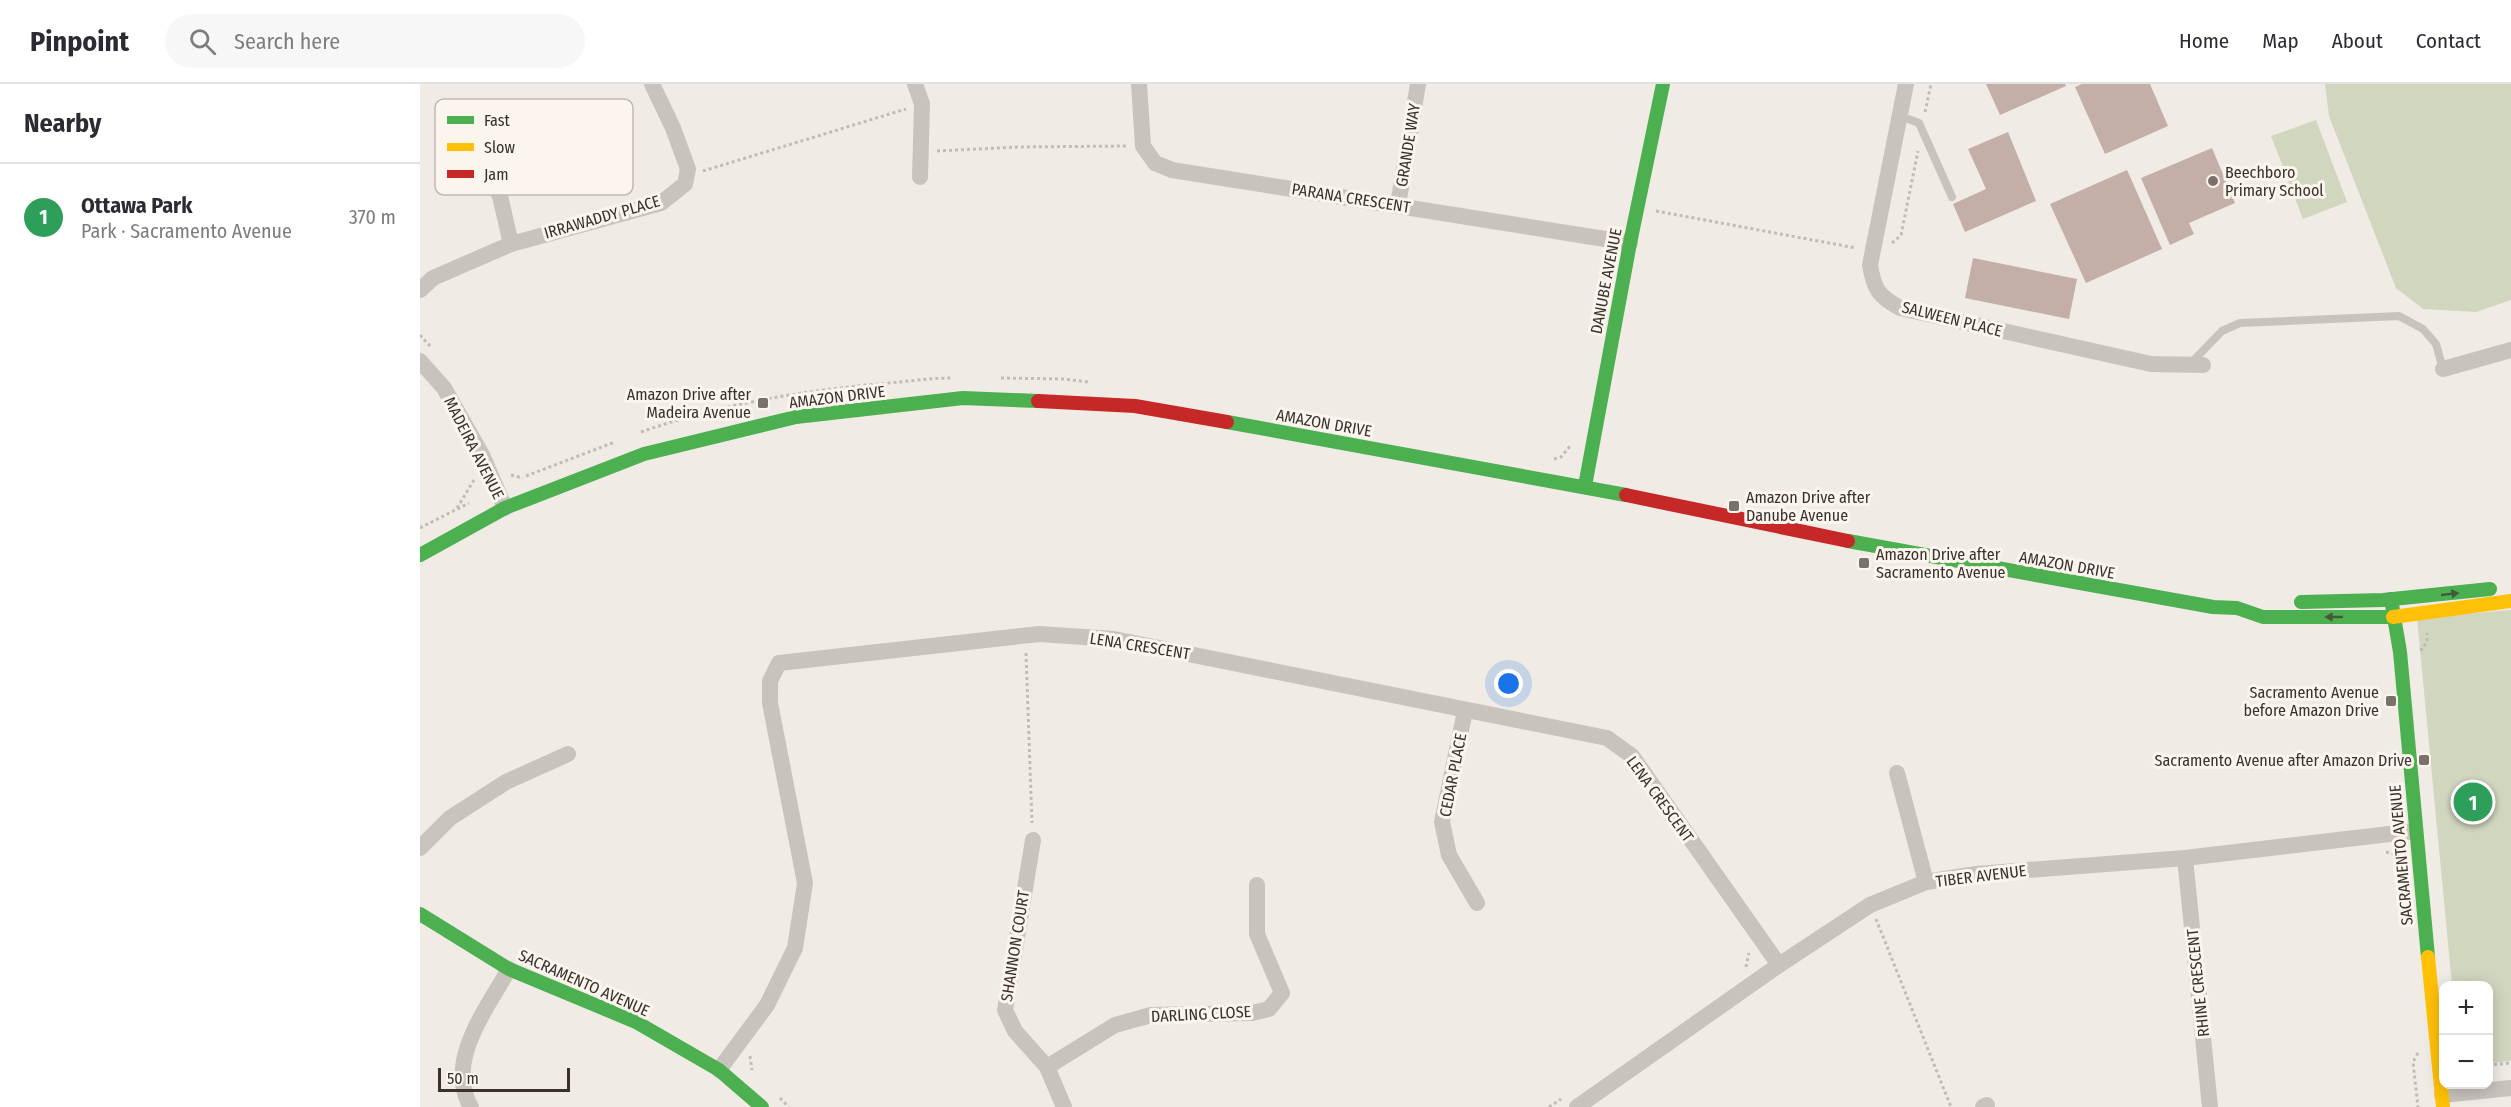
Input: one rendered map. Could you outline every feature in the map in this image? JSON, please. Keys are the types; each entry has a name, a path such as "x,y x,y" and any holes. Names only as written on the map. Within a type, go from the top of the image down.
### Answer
{"street":[{"path":"652,84 673,128 688,169 687,176"},
{"path":"915,84 922,104 920,177"},
{"path":"1139,84 1143,146"},
{"name":"GRANDE WAY","path":"1398,205 1418,84"},
{"name":"DANUBE AVENUE","path":"1585,486 1630,243 1663,84"},
{"name":"SALWEEN PLACE","path":"1906,84 1870,265 1874,286 1885,300 1900,308 2151,364 2197,365"},
{"name":"PARANA CRESCENT","path":"1143,146 1155,163 1172,170 1630,243"},
{"name":"IRRAWADDY PLACE","path":"420,290 433,278 511,243 661,203 686,183 687,176"},
{"path":"499,195 511,243"},
{"path":"2443,369 2511,350"},
{"name":"MADEIRA AVENUE","path":"420,361 444,388 485,462 504,508"},
{"name":"AMAZON DRIVE","path":"420,555 504,508 644,454 784,420 963,398 1136,406 1585,486 1896,551 2213,607 2238,608 2264,602"},
{"path":"2287,602 2391,599 2500,588"},
{"name":"SACRAMENTO AVENUE","path":"2391,599 2400,652 2415,831 2443,1101"},
{"name":"AMAZON DRIVE","path":"2238,608 2263,618 2393,617 2511,602"},
{"name":"LENA CRESCENT","path":"719,1070 767,1005 795,948 805,883 770,703 770,681 779,663 1039,634 1114,639 1606,738 1632,756 1779,965"},
{"name":"CEDAR PLACE","path":"1465,711 1442,822 1449,855 1477,903"},
{"path":"420,848 459,812 506,783 567,754"},
{"path":"1898,773 1926,882"},
{"name":"TIBER AVENUE","path":"1585,1105 1779,965 1870,905 1926,882 1976,874 2185,858 2415,831"},
{"name":"SHANNON COURT","path":"1033,840 1005,1010 1015,1031 1047,1067 1064,1107"},
{"name":"RHINE CRESCENT","path":"2185,858 2210,1107"},
{"name":"DARLING CLOSE","path":"1047,1067 1115,1025 1150,1015 1252,1013 1269,1009 1282,993 1257,934 1257,885"},
{"name":"SACRAMENTO AVENUE","path":"420,914 509,969 636,1022 719,1070 762,1107"},
{"path":"471,1107 461,1071 470,1041 509,969"},
{"path":"2443,1101 2511,1088"}],"lane":[{"path":"1900,116 1919,123 1952,197"},
{"path":"2197,365 2222,331 2240,323 2399,316 2423,329 2436,344 2443,369"}],"path":[{"path":"1924,119 1931,84"},
{"path":"687,176 922,104"},
{"path":"1638,207 1874,245 1891,243 1901,235 1920,142"},
{"path":"920,151 1018,147 1143,146"},
{"path":"456,510 485,462"},
{"path":"1026,636 1033,840"},
{"path":"1870,905 1951,1107"},
{"path":"2493,1065 2511,1063"}],"green space":[{"path":"2325,84 2511,84 2511,300 2476,312 2423,309 2396,288 2329,116"},
{"path":"2316,120 2347,202 2303,219 2271,136"},
{"path":"2511,610 2511,1061 2493,1063 2493,981 2452,981 2417,618"}],"building":[{"path":"1986,84 2065,84 2066,86 2000,115"},
{"path":"2082,84 2150,84 2168,126 2105,154 2075,87"},
{"path":"2008,132 2036,201 1965,232 1953,204 1986,189 1968,149"},
{"path":"2212,148 2235,203 2189,223 2194,234 2170,245 2141,178"},
{"path":"2127,170 2162,249 2086,283 2050,204"},
{"path":"1973,258 2077,279 2069,319 1965,298"}],"traffic: fast":[{"path":"1585,486 1630,243 1663,84"},
{"path":"420,555 505,508 644,454 796,417 963,398 1038,401"},
{"path":"1227,422 1626,495"},
{"path":"1848,541 2213,607 2237,608 2263,617 2393,617"},
{"path":"2301,602 2383,600 2490,589"},
{"path":"2391,599 2400,652 2428,957"},
{"path":"420,914 509,969 636,1022 719,1070 762,1107"}],"traffic: slow":[{"path":"2393,617 2511,601"},
{"path":"2428,957 2443,1107"}],"traffic: jam":[{"path":"1038,401 1135,406 1227,422"},
{"path":"1626,495 1848,541"}],"place":[{"name":"Beechboro Primary School","path":"2213,181"},
{"name":"Amazon Drive after Madeira Avenue","path":"763,403"},
{"name":"Amazon Drive after Danube Avenue","path":"1734,506"},
{"name":"Amazon Drive after Sacramento Avenue","path":"1864,563"},
{"name":"Sacramento Avenue before Amazon Drive","path":"2391,701"},
{"name":"Sacramento Avenue after Amazon Drive","path":"2424,760"},
{"name":"Ottawa Park","path":"2473,802"}]}
